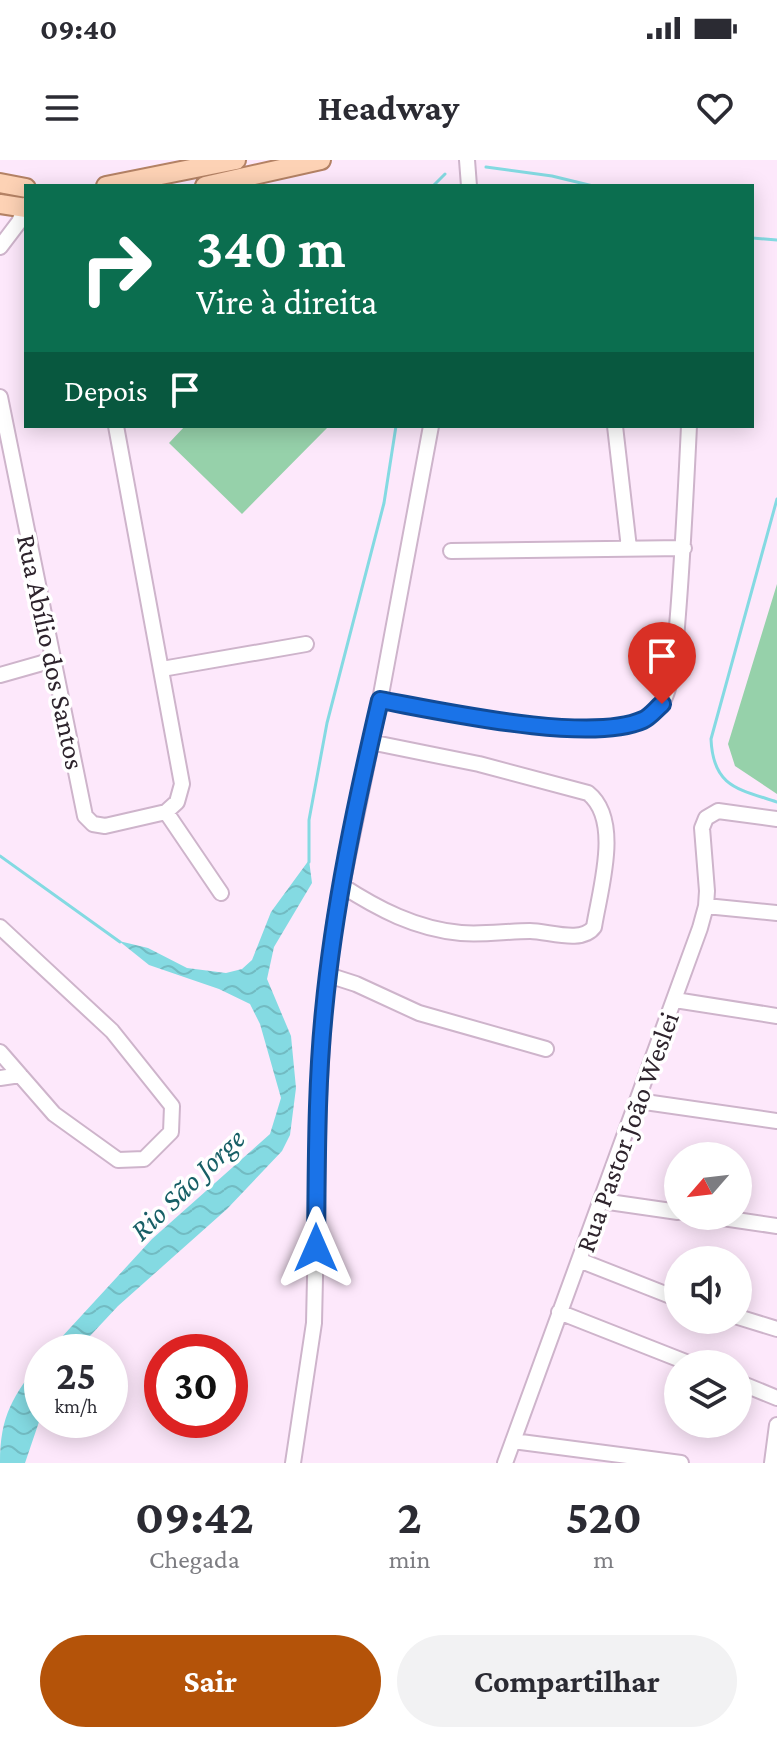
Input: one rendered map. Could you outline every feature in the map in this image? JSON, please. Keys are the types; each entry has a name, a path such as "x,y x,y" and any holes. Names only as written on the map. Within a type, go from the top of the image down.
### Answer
{"main road":[{"path":"116,184 236,160"},
{"path":"214,184 321,160"},
{"path":"0,183 24,188"},
{"path":"0,204 24,215"}],"street":[{"path":"467,160 469,184"},
{"path":"3,243 24,216"},
{"name":"Rua Abílio dos Santos","path":"0,397 85,816 93,824 105,826 166,812"},
{"path":"116,428 182,784 177,802 166,812 221,893"},
{"path":"293,1463 314,1323 315,1166 328,975 341,885 380,700 431,428"},
{"path":"615,428 629,548"},
{"path":"380,700 482,719 536,725 609,729 645,719 662,704 672,670 684,548 689,428"},
{"path":"451,551 684,548"},
{"path":"162,669 306,644"},
{"path":"0,675 53,660"},
{"path":"341,885 410,922 459,933 529,931 581,936 590,933 594,927 606,856 606,825 603,809 597,800 588,793 479,764 370,742"},
{"name":"Rua Pastor João Weslei","path":"505,1463 675,1000 706,906 702,828 706,818 711,814 728,812 777,819"},
{"path":"706,906 777,913"},
{"path":"0,927 112,1031 172,1106 171,1132 144,1159 118,1160 54,1114 0,1052"},
{"path":"328,975 356,984 419,1013 546,1049"},
{"path":"675,1000 777,1016"},
{"path":"0,1078 20,1075"},
{"path":"638,1101 777,1121"},
{"path":"602,1201 664,1210"},
{"path":"752,1222 777,1226"},
{"path":"579,1260 664,1293"},
{"path":"559,1312 664,1353"},
{"path":"752,1321 777,1329"},
{"path":"752,1388 777,1398"},
{"path":"772,1463 777,1425"},
{"path":"513,1441 681,1463"}],"green space":[{"path":"183,428 327,428 242,514 169,443"},
{"path":"777,584 777,794 735,766 728,744"}],"water":[{"path":"309,860 312,883 274,947 267,979 291,1036 296,1088 290,1135 282,1151 227,1209 118,1306 92,1334 65,1334 152,1239 270,1134 281,1098 260,1024 250,1004 219,989 149,965 119,941 148,948 187,968 226,973 242,969 252,960 271,912"},
{"path":"23,1384 24,1438 34,1438 25,1463 0,1463 2,1432 10,1407"}],"waterway":[{"path":"486,167 585,184"},
{"path":"435,184 445,174"},
{"path":"754,238 777,240"},
{"path":"309,862 309,820 327,723 384,503 396,428"},
{"path":"777,499 711,739 713,755 722,777 740,789 777,802"},
{"path":"0,856 120,942"}],"route":[{"path":"316,1248 315,1166 324,1012 334,924 380,700 482,719 609,729 645,719 662,704"}],"water label":[{"name":"Rio São Jorge","path":"187,1184"}]}
